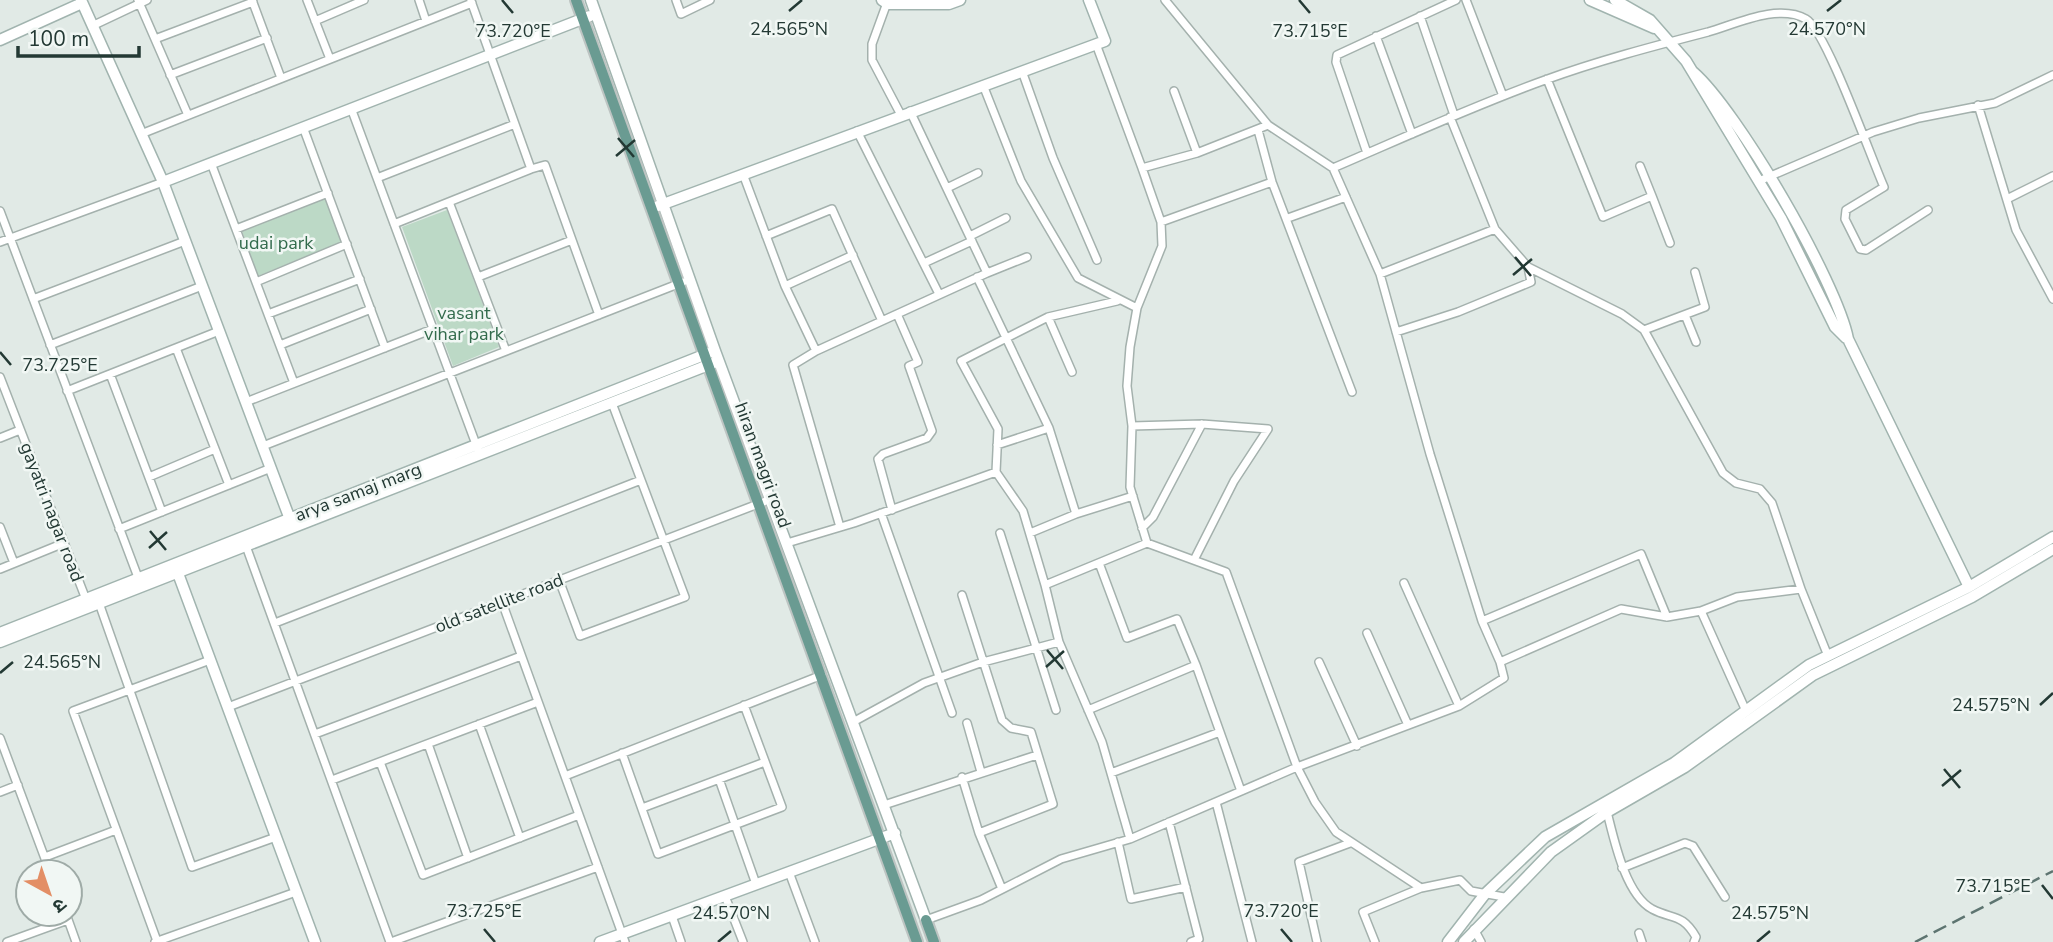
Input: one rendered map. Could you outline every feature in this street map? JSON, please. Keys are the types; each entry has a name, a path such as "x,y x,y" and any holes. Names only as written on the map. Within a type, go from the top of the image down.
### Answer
{"main road":[{"name":"hiran magri road","path":"576,0 918,942"},
{"path":"926,920 934,942"}],"street":[{"path":"306,0 330,59"},
{"path":"315,21 364,0"},
{"path":"419,0 426,21"},
{"path":"591,0 717,356 926,920 1002,889 1061,859 1130,839 1297,767 1458,706 1504,678 1482,621 1380,274 1333,168 1268,125 1165,0"},
{"path":"676,0 681,13 710,0"},
{"path":"960,0 949,4 886,1 872,44 872,60 906,113 947,188 987,273"},
{"path":"651,209 1104,41 1089,0"},
{"path":"1367,153 1336,62 1337,55 1456,0"},
{"path":"1466,0 1503,96"},
{"path":"1590,0 1661,30"},
{"path":"1615,0 1640,13 1661,30 1693,72 1713,91 1764,179 1809,249 1844,322 1847,339 1969,587"},
{"path":"92,26 141,1 188,115"},
{"path":"155,39 253,1 281,78"},
{"path":"141,134 471,1 531,169"},
{"path":"0,40 82,2 163,182 292,523 246,546 176,569 315,942"},
{"path":"1333,168 1452,116 1547,79 1672,41 1785,13 1808,20 1833,62 1884,187 1846,210 1845,219 1860,249 1866,250 1928,210"},
{"path":"0,242 163,182 596,14"},
{"path":"1420,16 1452,116 1495,229 1528,267 1622,314 1644,330 1723,473 1737,482 1760,489 1773,503 1801,589 1828,656"},
{"path":"1376,36 1412,134"},
{"path":"170,75 267,38"},
{"path":"1096,44 1161,222 1162,246 1138,308 1130,347 1128,386 1132,426 1133,496 1147,543"},
{"path":"1022,71 1053,158 1097,260"},
{"path":"1764,179 1861,136 1978,105 1995,103 2053,75"},
{"path":"1547,79 1603,217 1651,197"},
{"path":"983,85 1021,181 1078,278 1138,308"},
{"path":"1174,91 1197,153"},
{"path":"1978,105 2009,198 2016,230 2053,299"},
{"path":"351,108 478,451 612,403 717,356"},
{"path":"377,178 515,124"},
{"path":"1142,168 1197,153 1268,125"},
{"path":"303,127 385,348"},
{"path":"1258,130 1272,182 1288,218 1352,392"},
{"path":"857,131 939,294"},
{"path":"211,163 294,383"},
{"path":"394,224 545,165 599,315"},
{"path":"1640,166 1670,243"},
{"path":"947,188 978,173"},
{"path":"743,174 785,286 816,351"},
{"path":"2009,198 2053,176"},
{"path":"1161,222 1272,182"},
{"path":"236,229 328,193"},
{"path":"1288,218 1346,197"},
{"path":"449,202 506,351"},
{"path":"766,236 832,209 882,321"},
{"path":"0,211 140,583"},
{"path":"924,263 1006,218"},
{"path":"1380,274 1495,229"},
{"path":"478,277 572,240"},
{"path":"33,299 185,241"},
{"path":"256,282 347,244"},
{"path":"785,286 853,255"},
{"path":"840,527 793,365 816,351 897,313 1027,257"},
{"path":"1396,332 1458,312 1531,282 1528,267"},
{"path":"1644,330 1705,307 1695,272"},
{"path":"977,277 1049,428 1076,514"},
{"path":"268,314 360,279"},
{"path":"263,446 690,279"},
{"path":"50,345 202,286"},
{"path":"1118,300 1048,317 961,361 998,429 996,472 1023,511 1059,642 1111,773 1130,839"},
{"path":"280,345 371,309"},
{"path":"892,510 878,459 883,454 927,438 932,431 909,366 918,362 897,313"},
{"path":"1685,314 1696,342"},
{"path":"1048,317 1072,372"},
{"path":"246,402 433,329"},
{"path":"68,391 219,331"},
{"path":"176,348 229,485"},
{"name":"arya samaj marg","path":"0,633 91,604 706,360"},
{"path":"110,374 162,512"},
{"name":"gayatri nagar road","path":"0,377 64,543 130,690 192,867 276,837"},
{"path":"559,580 580,636 685,597 612,403"},
{"path":"1132,426 1202,424 1268,429 1234,481 1194,560"},
{"path":"1142,528 1153,517 1202,424"},
{"path":"997,445 1049,428"},
{"path":"0,438 20,430"},
{"path":"149,477 215,449"},
{"path":"119,529 271,468"},
{"path":"787,543 892,510 996,472"},
{"path":"275,623 641,480"},
{"path":"1030,533 1076,514 1133,496"},
{"name":"old satellite road","path":"228,707 771,499"},
{"path":"881,513 952,713"},
{"path":"0,527 14,563"},
{"path":"1000,533 1056,710"},
{"path":"1448,942 1485,894 1545,837 1674,763 1809,665 1969,587 2053,537"},
{"path":"0,569 64,543"},
{"path":"1045,585 1147,543 1226,572 1297,767 1315,802 1336,832 1420,888"},
{"path":"246,546 390,942 598,867"},
{"path":"1464,942 1504,897 1551,852 1606,812 1685,767 1813,675 1972,597 2053,549"},
{"path":"1482,621 1640,554 1667,617"},
{"path":"1100,563 1128,638 1177,619 1241,791"},
{"path":"1404,583 1458,706"},
{"path":"1500,662 1621,609 1667,617 1701,611 1737,597 1801,589"},
{"path":"962,595 1002,720 1011,728 1031,732 1054,804 979,833"},
{"path":"502,602 624,938"},
{"path":"0,642 91,604"},
{"path":"1701,611 1746,711"},
{"path":"1367,633 1408,726"},
{"path":"853,722 939,677 1035,646 1059,642"},
{"path":"315,734 521,656"},
{"path":"210,660 73,711 155,942 296,892"},
{"path":"1319,662 1357,746"},
{"path":"1088,710 1196,665"},
{"path":"565,776 822,675"},
{"path":"332,780 538,702"},
{"path":"622,753 658,853 782,807 744,705"},
{"path":"967,723 981,772"},
{"path":"480,724 520,838"},
{"path":"1111,773 1220,732"},
{"path":"0,738 44,857 116,830"},
{"path":"428,744 468,858"},
{"path":"884,805 962,777 1038,755"},
{"path":"380,762 424,875 579,816"},
{"path":"642,808 765,762"},
{"path":"962,777 979,833 1002,889"},
{"path":"719,779 756,884"},
{"path":"0,792 18,785"},
{"path":"1216,802 1252,942"},
{"path":"1606,812 1622,868 1650,908 1676,915 1689,925 1696,937 1695,942"},
{"path":"1169,822 1197,941"},
{"path":"600,942 624,938 672,915 895,833"},
{"path":"1118,842 1131,899 1186,887"},
{"path":"1317,942 1299,862 1350,843"},
{"path":"1622,868 1685,843 1693,846 1725,897"},
{"path":"789,872 815,942"},
{"path":"1375,942 1363,912 1420,888 1460,880 1471,891 1504,897"},
{"path":"725,896 743,942"},
{"path":"672,915 681,942"},
{"path":"7,942 41,928"},
{"path":"1474,929 1481,942"},
{"path":"1639,933 1642,942"}],"green space":[{"name":"udai park","path":"326,198 341,242 258,276 242,231"},
{"name":"vasant vihar park","path":"447,210 499,347 453,366 402,227"}],"railway":[{"path":"1915,942 2053,871"}]}
